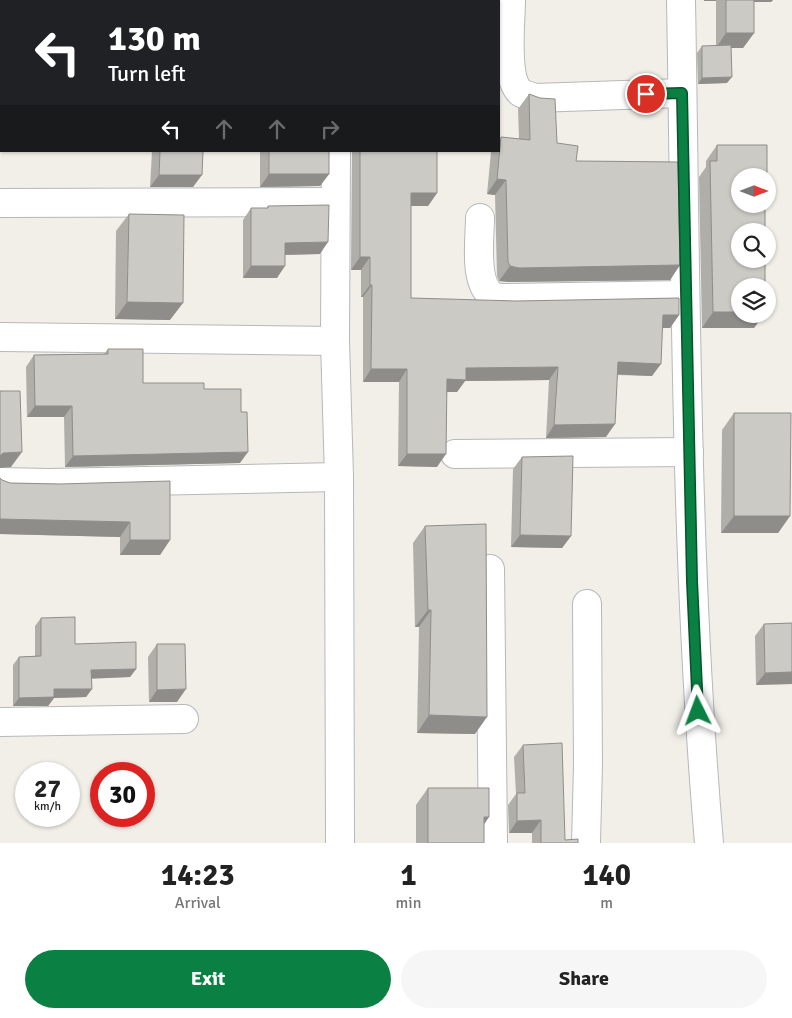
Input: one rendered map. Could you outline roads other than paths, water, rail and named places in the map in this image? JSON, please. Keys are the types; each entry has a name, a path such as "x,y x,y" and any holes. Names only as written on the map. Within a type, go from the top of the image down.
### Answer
{"street":[{"path":"511,0 511,67 513,82 521,93 535,98 682,93"},
{"path":"681,0 685,295 692,581 698,711 709,843"},
{"path":"336,152 335,341 339,477 340,843"},
{"path":"0,203 335,202"},
{"path":"480,218 480,279 494,297 685,295"},
{"path":"0,338 335,341"},
{"path":"454,454 689,452"},
{"path":"0,482 49,483 339,477"},
{"path":"490,569 493,843"},
{"path":"586,843 588,765 587,604"},
{"path":"0,722 184,720"}]}
